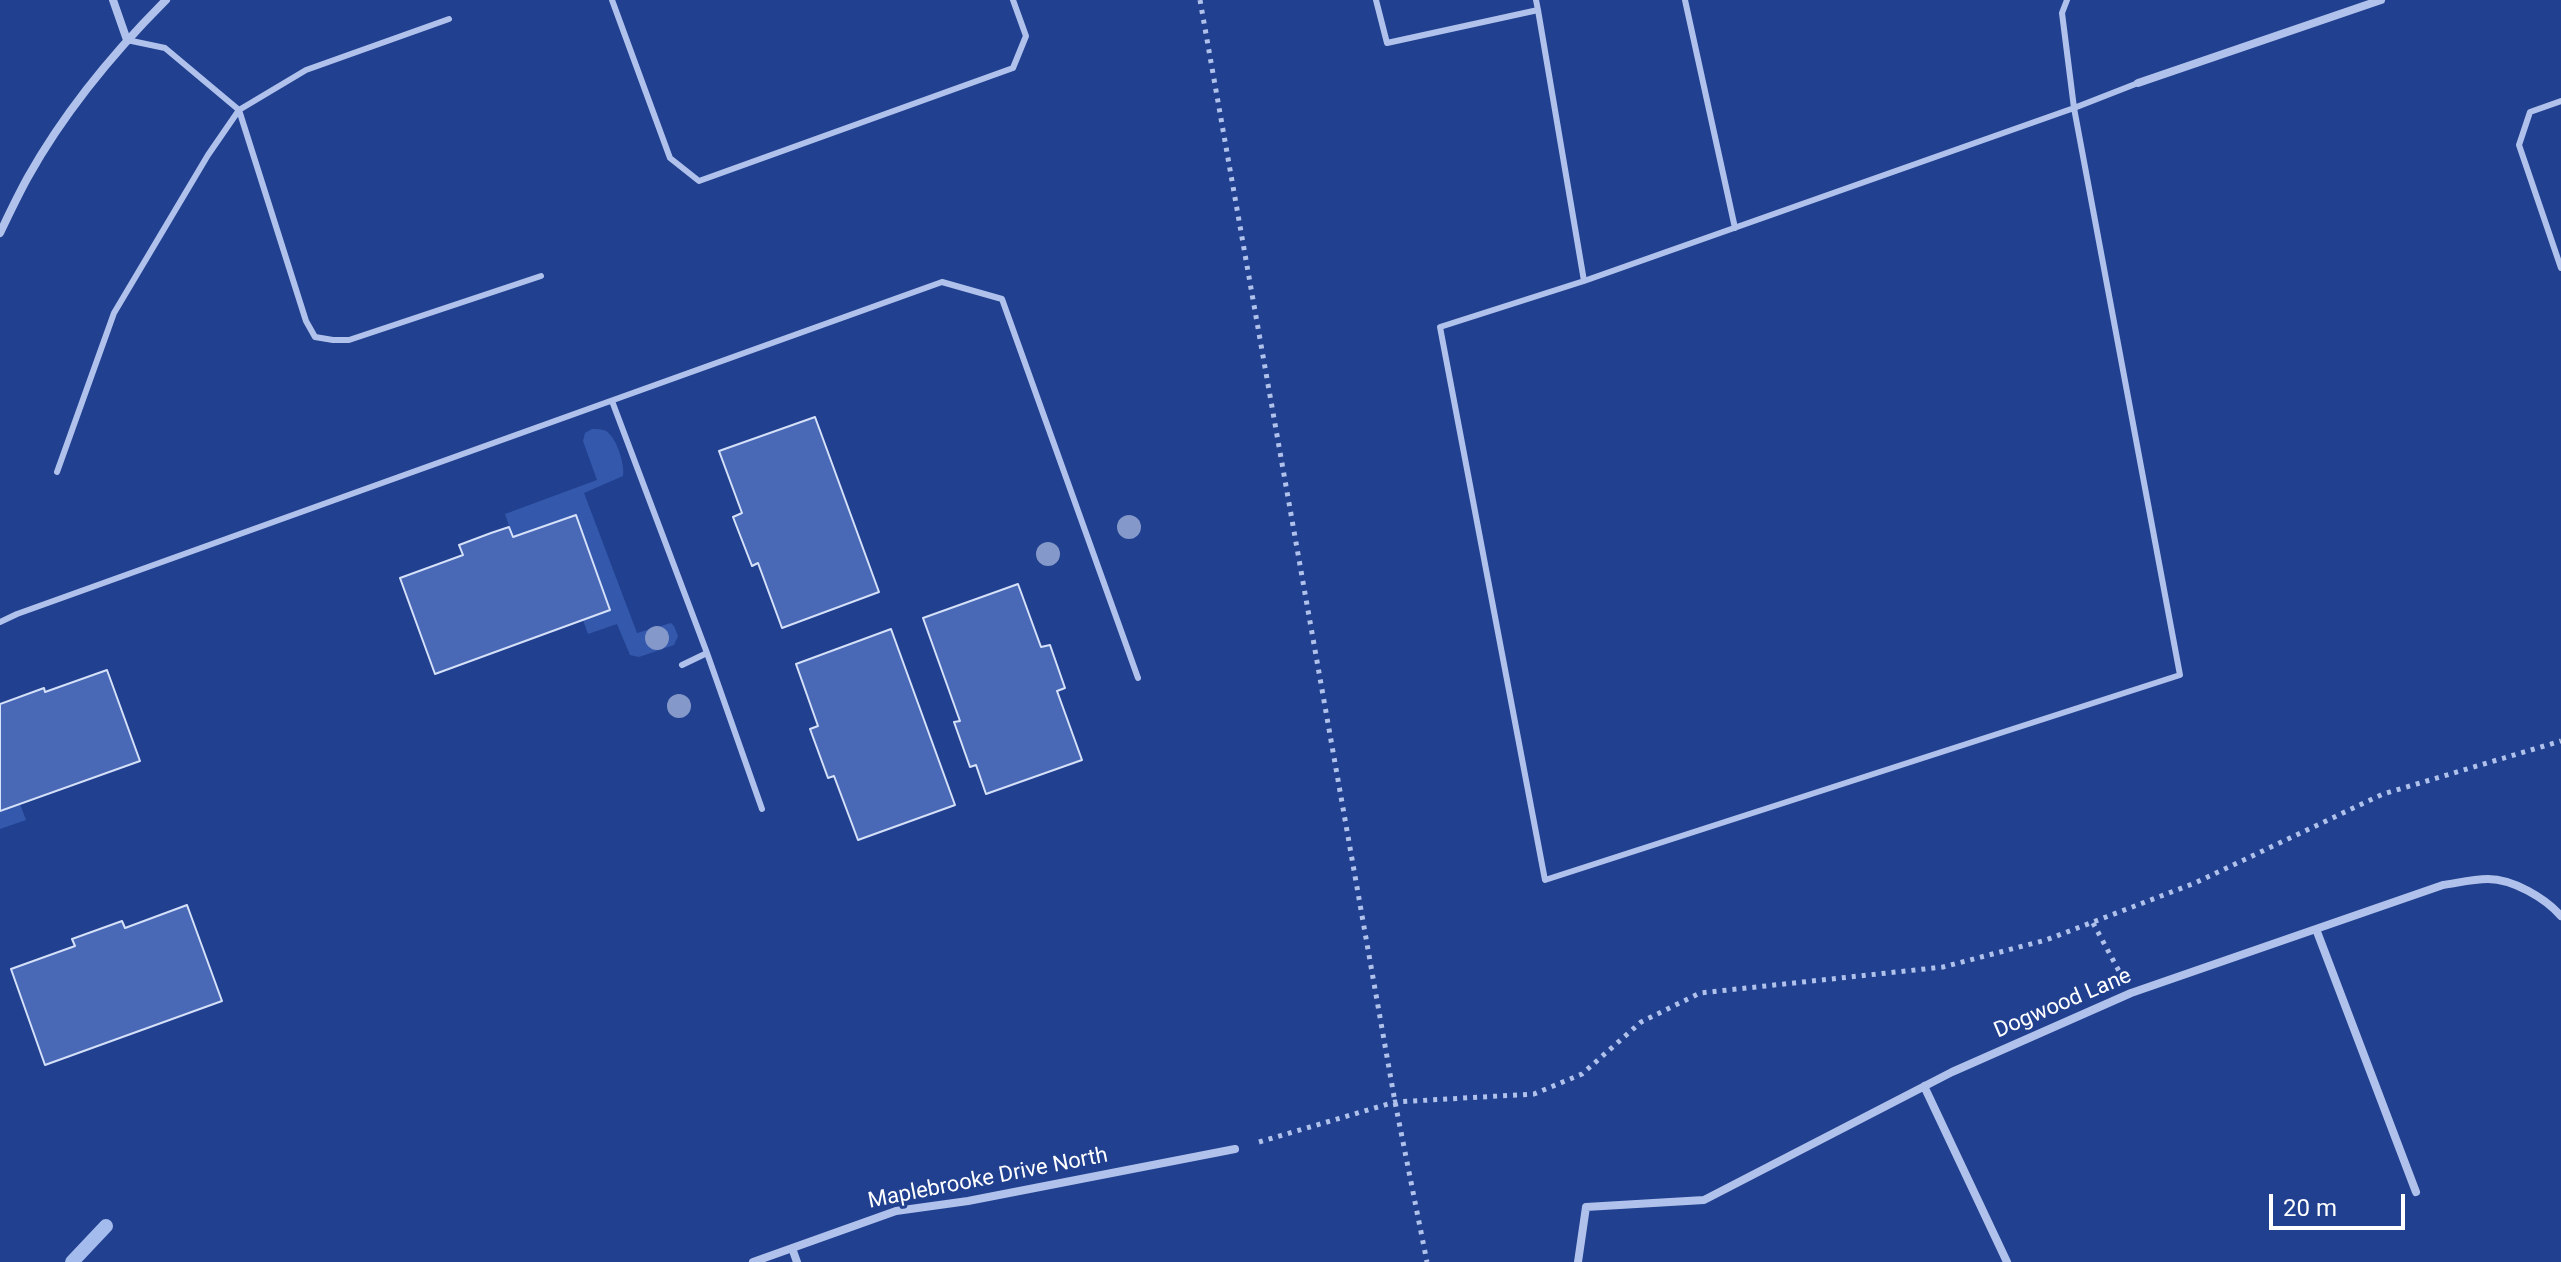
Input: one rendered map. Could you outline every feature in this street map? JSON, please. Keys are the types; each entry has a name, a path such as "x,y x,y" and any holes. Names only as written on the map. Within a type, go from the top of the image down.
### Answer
{"street":[{"path":"113,0 127,40"},
{"path":"0,233 28,176 84,91 166,0"},
{"path":"2138,83 2381,0"},
{"name":"Dogwood Lane","path":"1578,1262 1586,1207 1704,1200 1924,1086 2131,993 2443,885 2490,879 2517,886 2551,905 2561,916"},
{"path":"2316,929 2416,1192"},
{"path":"1924,1086 2007,1262"},
{"name":"Maplebrooke Drive North","path":"753,1262 896,1211 968,1201 1235,1149"},
{"path":"792,1248 797,1262"}],"lane":[{"path":"612,0 670,158 699,181 1013,68 1026,36 1013,0"},
{"path":"1376,0 1387,43 1538,10"},
{"path":"1536,0 1584,281"},
{"path":"1685,0 1735,228"},
{"path":"2067,0 2062,13 2074,108 2180,675 1545,880 1440,327 1584,281 2074,108 2138,83"},
{"path":"57,472 114,313 208,155 239,110 306,70 449,19"},
{"path":"127,40 165,48 239,110 306,321 315,337 349,340 541,276"},
{"path":"2561,101 2530,112 2519,145 2561,268"},
{"path":"0,622 942,282 1002,299 1138,678"},
{"path":"612,401 762,809"},
{"path":"682,665 707,653"}],"path":[{"path":"1200,0 1395,1102 1427,1262"},
{"path":"1235,1149 1395,1102 1534,1094 1582,1074 1641,1022 1700,993 1943,967 2046,940 2195,883 2383,794 2561,741"},
{"path":"2093,923 2131,993"}],"shaded area":[{"path":"592,429 610,434 621,459 623,476 584,493 637,633 671,623 678,636 674,645 639,657 630,655 617,624 588,634 583,620 610,610 576,515 513,537 505,514 597,480 583,441 585,433"},
{"path":"20,804 26,820 0,829 0,811"}],"building":[{"path":"815,417 879,592 782,628 758,563 752,566 733,517 742,513 719,451"},
{"path":"576,515 610,610 435,674 400,578 463,555 459,545 491,533 509,527 513,537"},
{"path":"1018,584 1041,647 1050,645 1065,688 1057,691 1082,760 986,794 976,765 970,767 954,722 960,721 923,618"},
{"path":"891,629 955,805 858,840 834,776 828,778 810,729 818,726 796,664"},
{"path":"107,670 140,761 0,811 0,704"},
{"path":"187,905 222,1001 45,1065 11,969 75,946 72,939 122,921 125,928"}],"waterway":[{"path":"72,1262 106,1226"}]}
